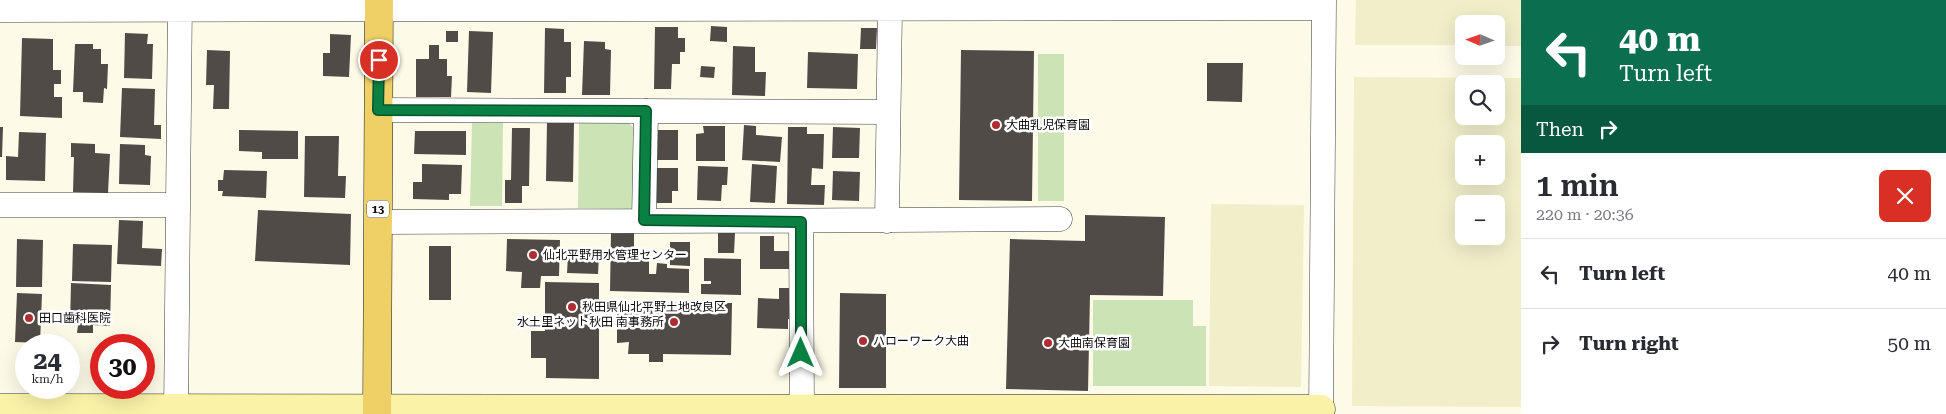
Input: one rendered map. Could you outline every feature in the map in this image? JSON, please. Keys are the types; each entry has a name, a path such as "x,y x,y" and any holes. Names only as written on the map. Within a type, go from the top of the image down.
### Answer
{"main road":[{"name":"13","path":"377,412 379,4"}],"street":[{"path":"0,10 180,5 379,4 843,4 890,8 1120,4 1324,4 1321,412 802,409 377,412 0,408"},
{"path":"176,410 180,5"},
{"path":"887,221 887,112 890,8"},
{"path":"378,110 887,112"},
{"path":"644,220 646,111"},
{"path":"0,205 178,205"},
{"path":"378,222 644,220 801,222 1060,219"},
{"path":"801,222 802,409"}],"shaded area":[{"path":"1356,0 1521,0 1521,46 1505,46 1505,15 1455,15 1455,45 1355,45"},
{"path":"1354,77 1455,78 1455,125 1505,125 1505,78 1521,78 1521,407 1352,406"},
{"path":"1211,204 1304,205 1301,387 1209,386"}],"green space":[{"path":"1038,54 1064,54 1064,201 1038,201"},
{"path":"472,122 503,123 502,206 470,206"},
{"path":"579,122 629,123 634,128 633,209 578,208"},
{"path":"1093,300 1193,300 1193,326 1206,326 1206,386 1093,386"}],"building":[{"path":"711,26 727,27 727,42 710,41"},
{"path":"655,27 678,27 678,38 685,38 685,52 680,52 680,64 672,64 671,89 654,89"},
{"path":"545,28 564,29 564,42 571,42 571,77 566,77 566,93 544,93"},
{"path":"861,28 877,28 876,49 860,49"},
{"path":"446,31 458,31 458,42 446,42"},
{"path":"469,31 493,32 491,93 467,92"},
{"path":"125,33 148,34 147,44 153,44 152,79 124,78"},
{"path":"330,34 351,35 349,77 323,76 323,53 330,53"},
{"path":"22,38 53,39 53,70 61,70 61,84 54,84 54,97 62,97 62,118 20,116"},
{"path":"584,41 605,42 605,49 611,50 610,95 582,95"},
{"path":"75,44 93,44 93,49 101,49 101,64 108,64 107,89 104,88 103,103 83,102 83,92 73,92"},
{"path":"429,45 439,45 439,59 447,59 447,76 452,76 451,97 416,97 416,59 429,59"},
{"path":"733,46 755,47 755,72 766,72 765,96 732,95"},
{"path":"207,50 230,51 229,109 213,109 214,85 206,85"},
{"name":"大曲乳児保育園","path":"961,50 1034,51 1032,201 959,200"},
{"path":"808,52 858,54 857,89 807,88"},
{"path":"1207,63 1243,63 1242,102 1207,101"},
{"path":"701,66 715,67 714,78 700,77"},
{"path":"122,88 155,89 154,125 161,125 161,139 120,137"},
{"path":"547,121 574,122 573,182 546,181"},
{"path":"744,125 756,126 756,135 782,137 780,162 742,160"},
{"path":"703,126 725,126 725,161 696,161 696,134 704,133"},
{"path":"0,127 3,127 2,157 0,157"},
{"path":"788,127 807,127 807,134 824,134 823,169 812,168 811,185 825,185 824,205 787,204"},
{"path":"833,127 860,128 859,158 832,158"},
{"path":"512,128 530,128 529,186 522,186 522,203 505,203 505,180 511,180"},
{"path":"239,130 298,131 298,159 262,159 262,152 239,151"},
{"path":"653,130 678,130 678,160 653,160"},
{"path":"415,131 466,131 466,155 414,154"},
{"path":"19,132 46,133 45,181 6,180 6,156 18,157"},
{"path":"305,136 339,136 338,176 346,176 345,198 304,197"},
{"path":"71,143 95,144 95,153 110,154 108,193 73,192 74,157 71,157"},
{"path":"120,144 145,145 145,155 151,156 150,185 119,184"},
{"path":"422,164 462,165 461,194 449,194 449,200 413,199 413,182 422,182"},
{"path":"752,164 777,166 775,203 750,202"},
{"path":"698,166 728,167 727,185 722,185 721,201 697,200"},
{"path":"653,168 678,168 678,191 672,191 672,203 652,203"},
{"path":"224,170 267,171 266,198 222,196 223,191 218,191 218,180 223,180"},
{"path":"833,171 860,172 859,201 832,200"},
{"path":"258,210 351,214 350,265 255,261"},
{"name":"大曲南保育園","path":"1085,215 1165,217 1163,296 1090,295 1088,391 1006,389 1010,239 1085,241"},
{"path":"119,220 143,221 142,248 162,249 161,266 117,264"},
{"path":"718,232 735,233 734,253 718,253"},
{"path":"611,233 634,233 634,256 624,256 624,260 649,260 649,274 656,274 657,263 667,264 667,268 689,269 689,293 610,291"},
{"path":"760,236 774,236 774,251 790,251 790,269 760,269"},
{"path":"17,239 43,240 42,287 16,287"},
{"name":"仙北平野用水管理センター","path":"507,239 560,240 559,276 541,276 540,288 521,288 522,272 506,271"},
{"path":"670,242 690,242 690,266 670,265"},
{"path":"73,244 112,245 111,282 72,281"},
{"path":"429,246 451,246 451,300 429,300"},
{"path":"582,253 599,254 598,274 567,273 568,256 582,256"},
{"path":"704,258 741,259 741,295 701,294 701,284 711,284 711,281 704,281"},
{"name":"秋田県仙北平野土地改良区","path":"545,282 599,283 599,379 546,378 546,358 531,358 531,331 545,331"},
{"path":"71,283 111,285 110,326 93,325 93,333 77,333 78,325 70,325"},
{"path":"779,288 794,288 793,319 788,319 788,329 757,328 758,298 779,299"},
{"name":"田口歯科医院","path":"17,293 42,294 40,334 15,334"},
{"name":"ハローワーク大曲","path":"840,293 886,294 886,388 839,388"},
{"name":"水土里ネット秋田 南事務所","path":"617,302 732,303 731,355 663,354 663,362 649,362 649,354 628,354 629,342 617,343"}],"place":[{"name":"大曲乳児保育園","path":"996,125"},
{"name":"仙北平野用水管理センター","path":"533,255"},
{"name":"秋田県仙北平野土地改良区","path":"572,307"},
{"name":"田口歯科医院","path":"29,318"},
{"name":"水土里ネット秋田 南事務所","path":"674,322"},
{"name":"ハローワーク大曲","path":"863,341"},
{"name":"大曲南保育園","path":"1048,343"}],"route":[{"path":"379,60 378,110 646,111 644,220 801,222 801,353"}]}
